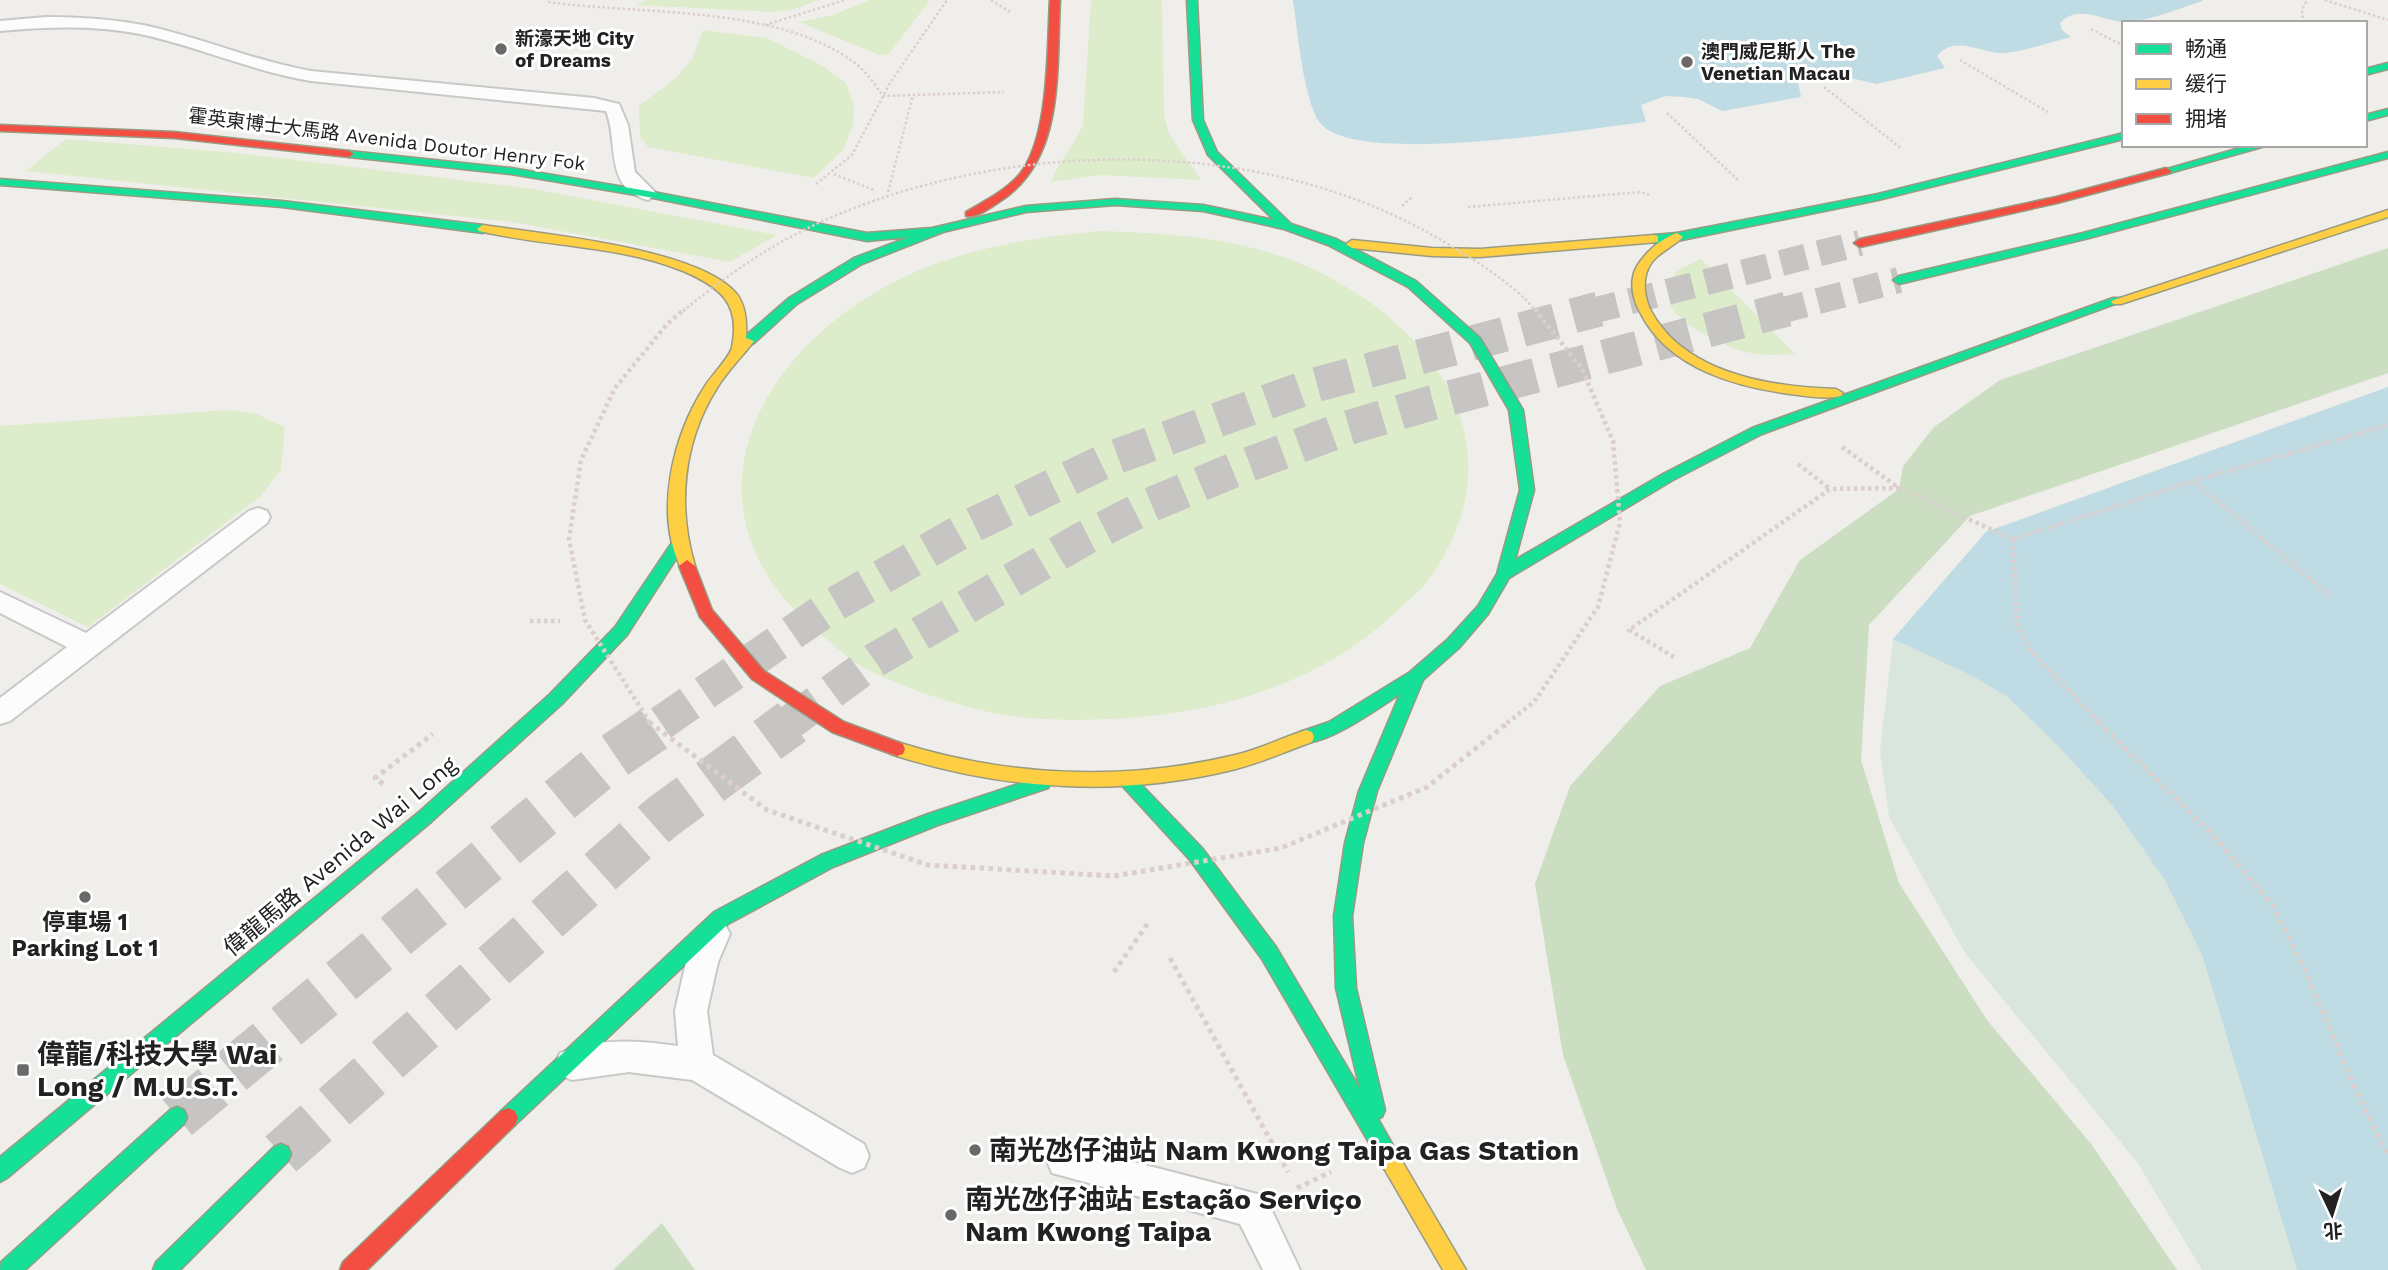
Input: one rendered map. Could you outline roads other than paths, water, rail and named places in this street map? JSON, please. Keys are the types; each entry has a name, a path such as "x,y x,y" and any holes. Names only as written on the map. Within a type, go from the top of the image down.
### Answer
{"main road":[{"path":"935,230 1026,209 1115,202 1203,208 1287,226 1332,242 1412,284 1475,341 1516,410 1527,490 1504,574 1475,618 1453,644 1416,676 1335,727 1236,762 1125,779 1051,780 937,764 838,727 758,675 705,612 678,545 677,475 697,410 738,350 793,301 859,261 989,205 1029,169 1044,132 1055,0"},
{"path":"1192,0 1198,120 1212,153 1287,226"},
{"path":"2367,71 2388,66"},
{"path":"2367,118 2388,113"},
{"name":"霍英東博士大馬路 Avenida Doutor Henry Fok","path":"0,128 174,135 511,171 648,194 867,237 935,230"},
{"path":"1332,242 1432,252 1480,253 1677,237 1878,197 2122,136"},
{"path":"1860,243 2057,200 2256,147"},
{"path":"1899,280 2085,236 2388,155"},
{"path":"0,182 224,198 467,225 652,258 690,268 717,282 735,301 743,324 738,350"},
{"path":"1504,574 1668,477 1757,431 2084,312 2388,213"},
{"path":"1677,237 1651,254 1637,278 1640,306 1660,335 1695,361 1737,380 1784,391 1832,394 1874,387"},
{"name":"偉龍馬路 Avenida Wai Long","path":"0,1171 425,817 556,699 621,631 678,545"},
{"path":"1384,1147 1346,988 1343,916 1354,843 1368,791 1416,676"},
{"path":"1125,779 1196,854 1269,953 1455,1270"},
{"path":"351,1270 562,1066 721,918 827,861 934,819 1051,780"},
{"path":"9,1270 177,1117"},
{"path":"164,1270 281,1154"}],"lane":[{"path":"0,26 89,22 144,30 262,66 311,76 594,103 613,108 620,119 622,155 628,177 648,194"},
{"path":"0,713 258,517"},
{"path":"0,602 89,646"},
{"path":"697,1064 691,1011 702,962 721,918"},
{"path":"562,1066 629,1056 697,1064 852,1156"},
{"path":"1064,1161 1252,1209 1282,1270"}],"water":[{"path":"1293,0 2203,1 2137,21 2120,22 2076,14 2060,23 2062,30 2071,37 2005,53 1953,46 1944,49 1937,56 1945,68 1877,84 1837,75 1822,75 1798,82 1801,97 1722,111 1698,99 1665,96 1641,105 1646,122 1475,142 1380,143 1344,137 1321,124 1315,114 1299,46"},
{"path":"2388,387 2388,1270 2297,1270 2203,957 2165,880 2112,805 2062,750 2008,697 1971,675 1893,639 1986,532"}],"tunnel":[{"path":"1592,311 1860,243"},
{"path":"1780,311 1899,280"},
{"path":"661,723 828,608 971,526 1107,460 1311,386 1599,309"},
{"path":"789,723 875,660 1083,539 1150,505 1234,470 1344,429 1431,403 1787,309"},
{"path":"177,1117 608,760 664,722"},
{"path":"281,1154 661,818 792,722"}],"place":[{"name":"新濠天地 City of Dreams","path":"501,49"},
{"name":"澳門威尼斯人 The Venetian Macau","path":"1687,62"},
{"name":"停車場 1 Parking Lot 1","path":"85,897"},
{"name":"偉龍/科技大學 Wai Long / M.U.S.T.","path":"23,1070"},
{"name":"南光氹仔油站 Nam Kwong Taipa Gas Station","path":"975,1150"},
{"name":"南光氹仔油站 Estação Serviço Nam Kwong Taipa","path":"951,1215"}]}
